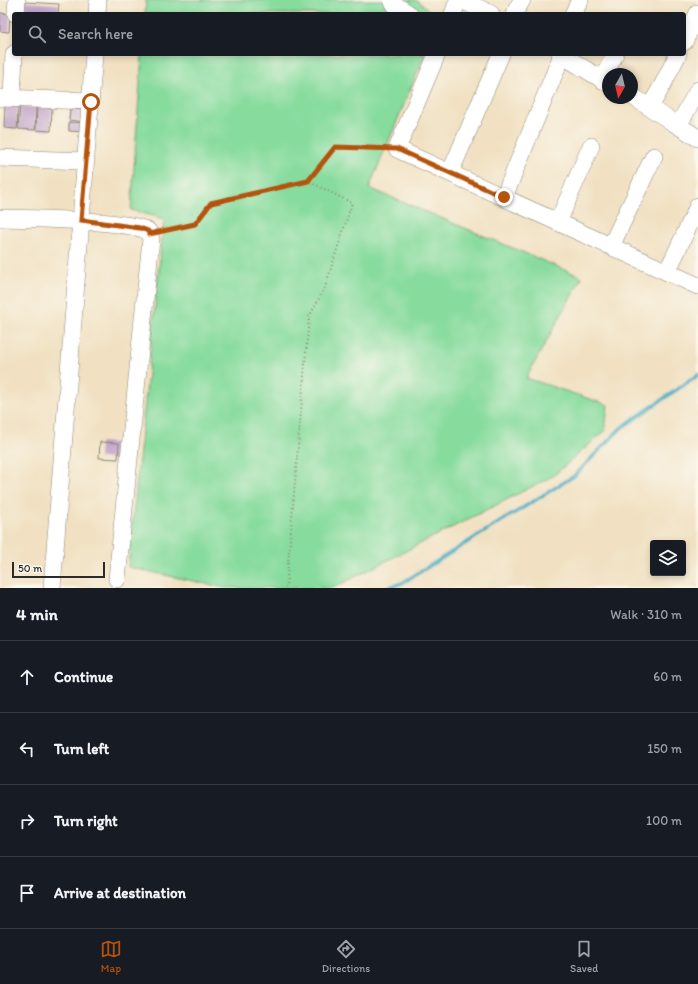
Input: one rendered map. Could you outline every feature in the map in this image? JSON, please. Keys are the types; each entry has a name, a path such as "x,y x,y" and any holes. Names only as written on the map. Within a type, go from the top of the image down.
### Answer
{"street":[{"path":"16,12 17,0"},
{"path":"97,12 98,0"},
{"path":"392,0 396,5 406,12"},
{"path":"454,12 458,0"},
{"path":"462,0 487,12"},
{"path":"515,12 522,0"},
{"path":"574,12 580,0"},
{"path":"686,38 698,13"},
{"path":"14,56 6,98 91,102"},
{"path":"52,588 94,56"},
{"path":"436,56 397,149 698,286"},
{"path":"450,173 500,56"},
{"path":"504,197 561,56"},
{"path":"563,56 602,79"},
{"path":"610,68 614,56"},
{"path":"650,107 677,56"},
{"path":"674,123 681,121 698,90"},
{"path":"638,100 698,138"},
{"path":"558,222 591,146"},
{"path":"611,246 654,156"},
{"path":"0,158 86,161"},
{"path":"667,272 698,206"},
{"path":"0,218 81,220 140,228 148,231 151,239 117,579"}],"path":[{"path":"149,234 195,224 211,203 308,181 335,147 397,149"},
{"path":"286,588 309,317 325,288 352,203 308,181"}],"green space":[{"path":"146,0 416,0 432,12 145,12"},
{"path":"142,56 424,56 369,188 582,277 526,378 608,405 605,431 553,476 333,588 225,588 128,567 164,219 131,210"}],"building":[{"path":"25,2 59,4 58,12 24,12"},
{"path":"0,13 10,14 9,32 0,31"},
{"path":"5,106 18,106 17,129 4,128"},
{"path":"20,106 36,107 35,130 18,129"},
{"path":"37,107 52,108 51,131 36,130"},
{"path":"70,109 87,110 87,122 69,120"},
{"path":"69,122 86,123 85,132 69,131"},
{"path":"100,442 119,443 118,459 99,458"}],"waterway":[{"path":"387,588 402,583 574,476 621,428 698,375"}],"route":[{"path":"91,102 81,220 140,228 148,231 149,234 195,224 211,203 308,181 335,147 397,149 504,197"}]}
